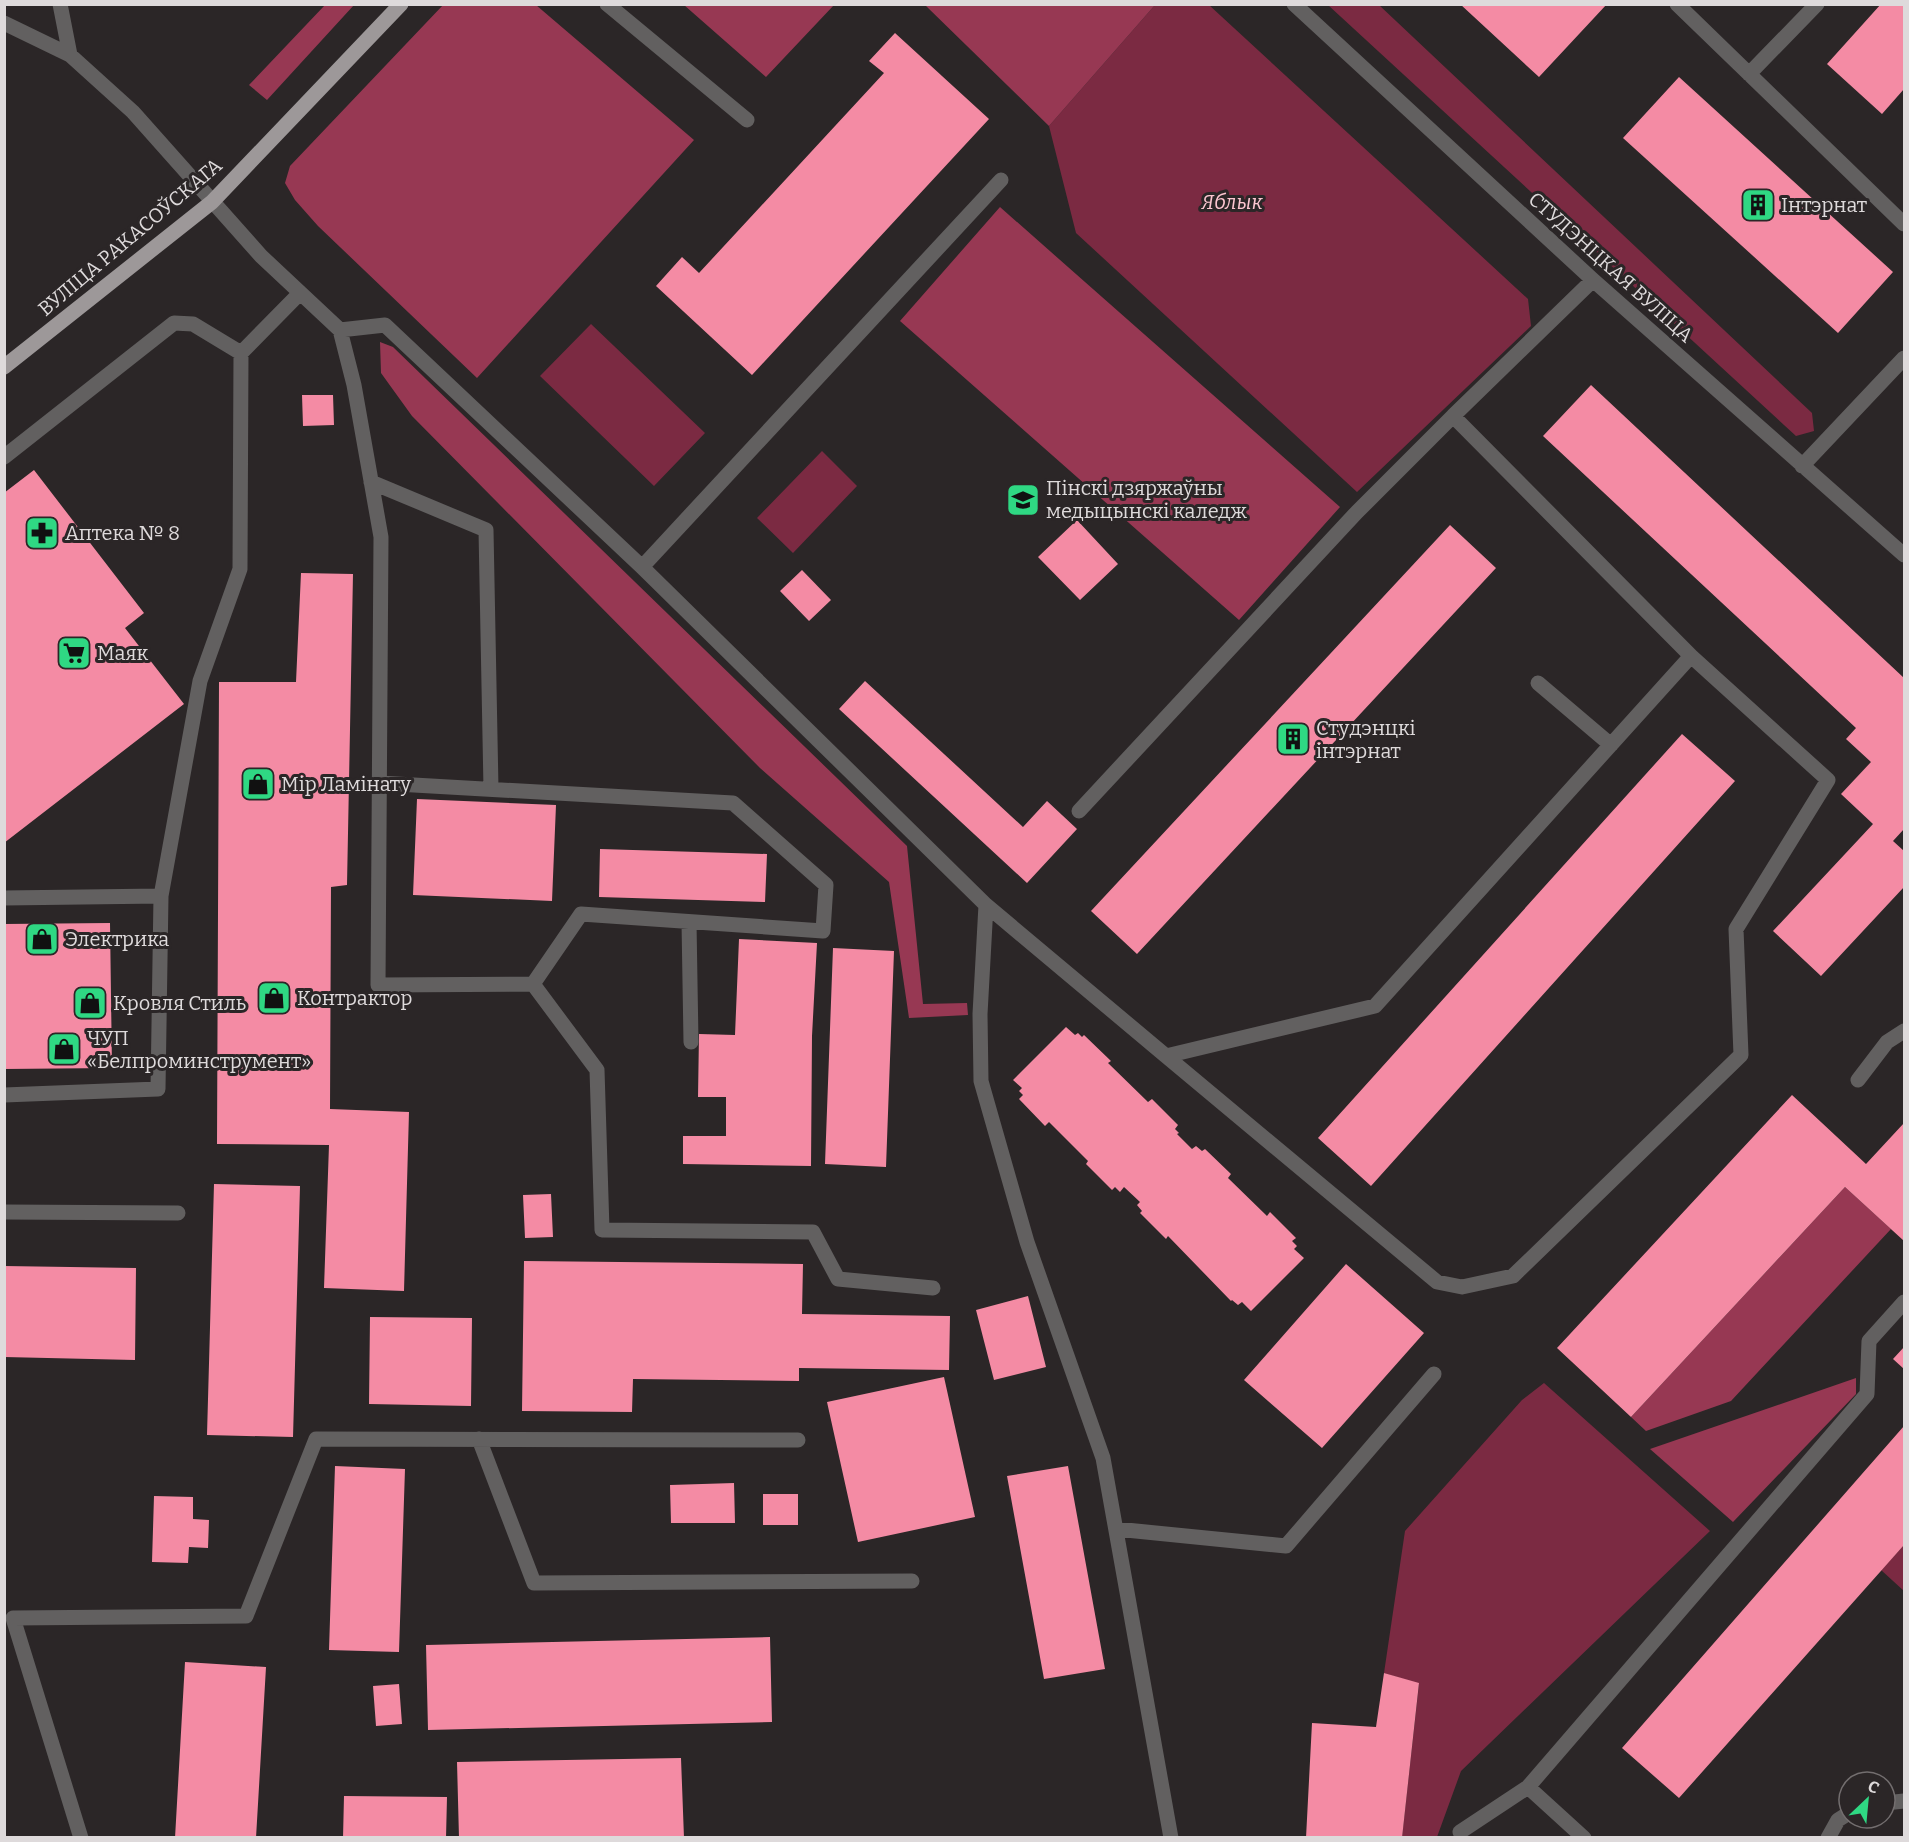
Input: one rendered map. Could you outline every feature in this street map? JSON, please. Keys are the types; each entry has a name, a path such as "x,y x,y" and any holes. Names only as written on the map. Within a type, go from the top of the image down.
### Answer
{"main road":[{"name":"ВУЛІЦА РАКАСОЎСКАГА","path":"4,367 212,202 401,4"}],"street":[{"path":"60,4 70,56"},
{"path":"608,4 747,120"},
{"name":"СТУДЭНЦКАЯ ВУЛІЦА","path":"1294,4 1593,280 1905,555"},
{"path":"1677,4 1905,224"},
{"path":"1749,74 1816,4"},
{"path":"4,23 70,56 133,112 261,256 340,330 354,385 381,537 378,985 533,984"},
{"path":"642,567 1001,180"},
{"path":"1079,811 1357,512 1593,280"},
{"path":"4,1095 158,1089 161,896 200,681 240,569 241,352 300,293"},
{"path":"4,457 174,323 193,324 241,352"},
{"path":"340,330 385,325 642,567 986,905 1437,1282 1462,1287 1513,1276 1741,1056 1736,929 1828,780 1690,656 1453,416"},
{"path":"1802,466 1905,358"},
{"path":"371,482 486,530 491,789"},
{"path":"1166,1056 1375,1006 1690,656"},
{"path":"1538,683 1611,745"},
{"path":"380,783 733,803 826,885 823,931 581,914 533,984"},
{"path":"4,898 161,896"},
{"path":"986,905 980,1014 981,1082 1027,1242 1103,1458 1171,1838"},
{"path":"688,922 691,1042"},
{"path":"533,984 597,1070 602,1230 813,1232 838,1279 933,1288"},
{"path":"1858,1080 1887,1042 1905,1031"},
{"path":"4,1212 177,1213"},
{"path":"1460,1832 1528,1787 1867,1394 1869,1341 1905,1302"},
{"path":"1116,1528 1286,1546 1434,1374"},
{"path":"81,1838 9,1618 246,1616 316,1439 798,1440"},
{"path":"479,1439 534,1583 912,1581"},
{"path":"1528,1787 1584,1838"},
{"path":"1828,1838 1837,1822"}],"green space":[{"name":"Яблык","path":"1155,5 1209,5 1528,299 1531,326 1357,492 1076,233 1049,126"},
{"path":"1328,5 1379,5 1812,413 1814,431 1796,436"},
{"path":"591,324 705,433 654,486 540,376"},
{"path":"822,451 857,486 793,553 757,518"},
{"path":"1544,1383 1710,1531 1461,1771 1437,1837 1402,1837 1419,1684 1384,1673 1405,1531 1522,1400"},
{"path":"1904,1545 1904,1591 1881,1570"}],"shaded area":[{"path":"444,4 536,5 694,140 477,378 318,226 295,200 285,183 290,166"},
{"path":"325,5 354,5 267,100 249,85"},
{"path":"684,5 834,5 766,77"},
{"path":"925,5 1155,5 1049,126"},
{"path":"1000,207 1340,507 1239,620 900,321"},
{"path":"380,342 393,347 907,846 923,1004 967,1003 968,1015 909,1018 889,882 760,768 412,416 381,373"},
{"path":"1845,1187 1891,1229 1731,1401 1646,1431 1631,1417"},
{"path":"1856,1378 1856,1394 1733,1522 1650,1449"}],"building":[{"path":"1460,4 1607,4 1539,77"},
{"path":"1881,4 1904,4 1904,89 1882,114 1827,64"},
{"path":"895,33 989,119 752,375 656,286 682,257 699,273 884,73 869,61"},
{"name":"Інтэрнат","path":"1679,77 1893,272 1838,333 1623,138"},
{"path":"1591,385 1904,678 1904,829 1893,841 1904,851 1904,887 1821,976 1773,931 1873,824 1841,794 1871,762 1846,739 1856,728 1543,436"},
{"path":"302,395 333,395 334,425 303,426"},
{"name":"Маяк","path":"34,470 144,613 125,628 184,704 4,843 4,493"},
{"path":"1077,520 1118,564 1080,600 1038,557"},
{"name":"Студэнцкі інтэрнат","path":"1450,525 1496,568 1137,954 1091,911"},
{"path":"802,570 831,600 809,621 780,591"},
{"path":"301,573 353,574 347,885 331,887 330,1109 409,1112 404,1291 324,1288 329,1145 217,1144 219,682 296,682"},
{"path":"865,681 1023,827 1047,801 1077,829 1027,883 839,709"},
{"path":"1682,734 1735,781 1371,1186 1318,1138"},
{"path":"417,799 556,805 552,901 413,895"},
{"path":"600,849 767,854 765,902 599,897"},
{"path":"110,923 112,1068 4,1069 4,924"},
{"path":"739,939 817,943 812,1036 811,1166 683,1164 683,1136 726,1136 726,1097 698,1097 699,1034 735,1035"},
{"path":"833,948 894,951 886,1167 825,1164"},
{"path":"1066,1027 1075,1035 1078,1033 1082,1037 1084,1035 1111,1061 1108,1063 1148,1102 1152,1099 1178,1125 1175,1129 1179,1133 1177,1134 1192,1149 1196,1146 1202,1151 1205,1149 1231,1174 1228,1178 1267,1216 1270,1212 1296,1238 1292,1241 1297,1246 1294,1249 1304,1258 1251,1311 1242,1302 1238,1305 1231,1301 1168,1236 1166,1239 1140,1213 1142,1211 1137,1205 1140,1202 1124,1187 1120,1192 1115,1187 1112,1190 1086,1164 1088,1161 1049,1122 1045,1126 1019,1099 1023,1095 1019,1091 1022,1088 1013,1080"},
{"path":"1792,1095 1866,1164 1904,1123 1904,1241 1845,1187 1631,1417 1557,1348"},
{"path":"214,1184 300,1186 293,1437 207,1435"},
{"path":"551,1194 553,1237 525,1238 523,1195"},
{"path":"524,1261 803,1264 802,1314 950,1316 949,1370 799,1368 799,1381 633,1379 632,1412 522,1411"},
{"path":"1346,1264 1424,1333 1322,1448 1244,1380"},
{"path":"4,1266 136,1268 135,1360 4,1357"},
{"path":"1028,1296 1046,1367 994,1380 976,1310"},
{"path":"370,1317 472,1318 471,1406 369,1404"},
{"path":"1904,1347 1904,1369 1893,1359"},
{"path":"944,1377 975,1517 858,1542 827,1402"},
{"path":"1904,1426 1904,1545 1679,1798 1622,1748"},
{"path":"335,1466 405,1469 399,1652 329,1650"},
{"path":"1068,1466 1105,1669 1044,1679 1007,1476"},
{"path":"734,1483 735,1523 671,1523 670,1485"},
{"path":"763,1494 798,1494 798,1525 763,1525"},
{"path":"154,1496 193,1497 193,1519 209,1520 208,1548 189,1547 188,1563 152,1562"},
{"path":"770,1637 772,1722 428,1730 426,1645"},
{"path":"185,1662 266,1667 256,1838 175,1838"},
{"path":"1384,1673 1419,1683 1402,1838 1306,1838 1312,1723 1376,1727"},
{"path":"399,1684 402,1724 376,1726 373,1686"},
{"path":"681,1758 684,1838 459,1838 457,1762"},
{"path":"344,1796 447,1797 446,1838 343,1838"}],"place":[{"name":"Інтэрнат","path":"1758,205"},
{"name":"Пінскі дзяржаўны медыцынскі каледж","path":"1023,500"},
{"name":"Аптека № 8","path":"42,533"},
{"name":"Маяк","path":"74,653"},
{"name":"Студэнцкі інтэрнат","path":"1293,739"},
{"name":"Мір Ламінату","path":"258,784"},
{"name":"Электрика","path":"42,939"},
{"name":"Контрактор","path":"274,998"},
{"name":"Кровля Стиль","path":"90,1003"},
{"name":"ЧУП «Белпроминструмент»","path":"64,1049"}]}
